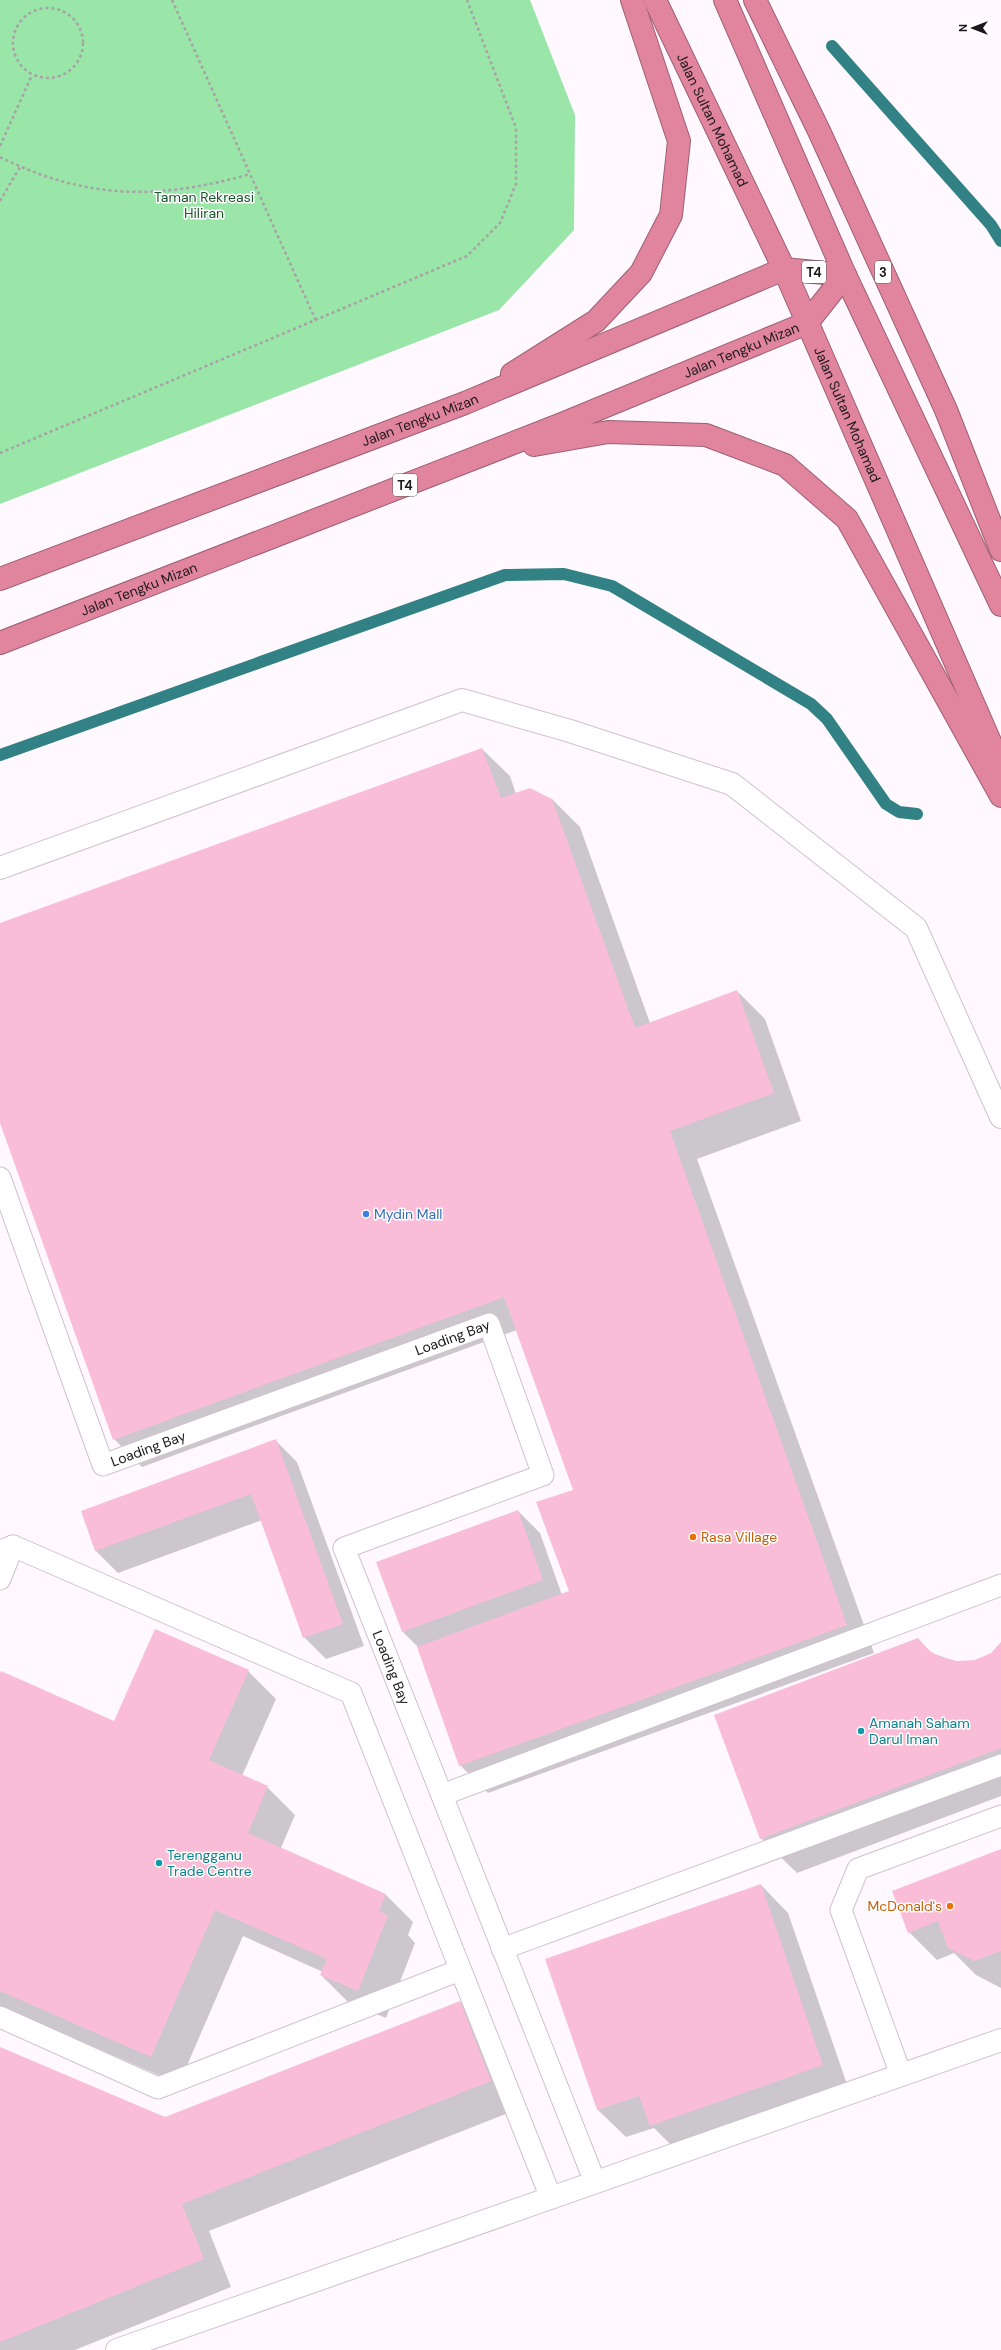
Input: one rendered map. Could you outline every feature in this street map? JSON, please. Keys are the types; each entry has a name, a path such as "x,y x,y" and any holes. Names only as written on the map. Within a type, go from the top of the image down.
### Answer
{"highway":[{"path":"465,403 596,320 641,273 671,215 679,140 632,0"},
{"name":"Jalan Sultan Mohamad","path":"655,0 784,269 1001,767"},
{"path":"725,0 845,275 1001,605"},
{"name":"3","path":"755,0 819,131 946,410 1001,550"},
{"name":"Jalan Tengku Mizan","path":"0,579 465,403 784,269 845,275"},
{"name":"Jalan Tengku Mizan","path":"0,643 486,454 807,323 845,275"},
{"path":"486,454 608,432 706,435 785,465 847,519 1001,796"}],"street":[{"path":"0,868 462,700 570,731 732,784 916,928 1001,1117"},
{"path":"117,2350 1001,2040"}],"lane":[{"name":"Loading Bay","path":"0,1178 102,1465 489,1324 543,1475 344,1548 442,1795"},
{"path":"0,1579 7,1548 351,1693 550,2198"},
{"path":"595,2182 442,1795 1001,1585"},
{"path":"502,1949 1001,1765"},
{"path":"901,2075 841,1910 858,1869 1001,1816"},
{"path":"0,2017 158,2088 460,1970"}],"path":[{"path":"172,0 316,321"},
{"path":"0,453 468,256 500,223 516,184 516,128 467,0"},
{"path":"53,8 66,13 76,22 81,34 83,47 78,60 70,70 58,77 45,78 32,75 21,66 15,55 13,40 17,27 26,15 39,9 53,8"},
{"path":"0,146 32,75"},
{"path":"0,158 46,177 86,187 127,192 168,192 209,186 250,174"},
{"path":"0,201 20,167"}],"green space":[{"name":"Taman Rekreasi Hiliran","path":"0,0 530,0 575,115 574,230 499,310 0,504"}],"building":[{"name":"Mydin Mall","path":"482,748 501,798 530,788 552,799 635,1028 737,990 774,1093 670,1131 847,1625 459,1766 417,1647 569,1591 536,1502 573,1490 504,1297 113,1440 0,1123 0,923"},
{"path":"276,1439 343,1624 303,1638 251,1494 95,1551 81,1511"},
{"path":"518,1510 543,1580 402,1632 376,1562"},
{"name":"Terengganu Trade Centre","path":"155,1629 249,1670 209,1760 268,1786 248,1833 386,1894 379,1911 388,1915 358,1991 320,1975 327,1959 215,1910 151,2057 0,1991 0,1673 1,1671 114,1721"},
{"name":"Amanah Saham Darul Iman","path":"918,1638 928,1650 940,1657 957,1661 975,1660 991,1653 1001,1642 1001,1748 760,1839 714,1715"},
{"name":"McDonald's","path":"1001,1849 1001,1951 974,1961 948,1948 938,1921 908,1933 892,1891"},
{"path":"761,1884 823,2065 650,2126 639,2096 597,2110 545,1959"},
{"path":"460,2001 491,2081 182,2204 204,2259 0,2342 0,2047 165,2117"}],"waterway":[{"path":"832,46 991,225 1001,241"},
{"path":"0,755 505,575 564,574 612,586 811,704 827,719 886,804 899,812 917,814"}],"place":[{"name":"Mydin Mall","path":"366,1214"},
{"name":"Rasa Village","path":"693,1537"},
{"name":"Amanah Saham Darul Iman","path":"861,1731"},
{"name":"Terengganu Trade Centre","path":"159,1863"},
{"name":"McDonald's","path":"950,1906"}]}
